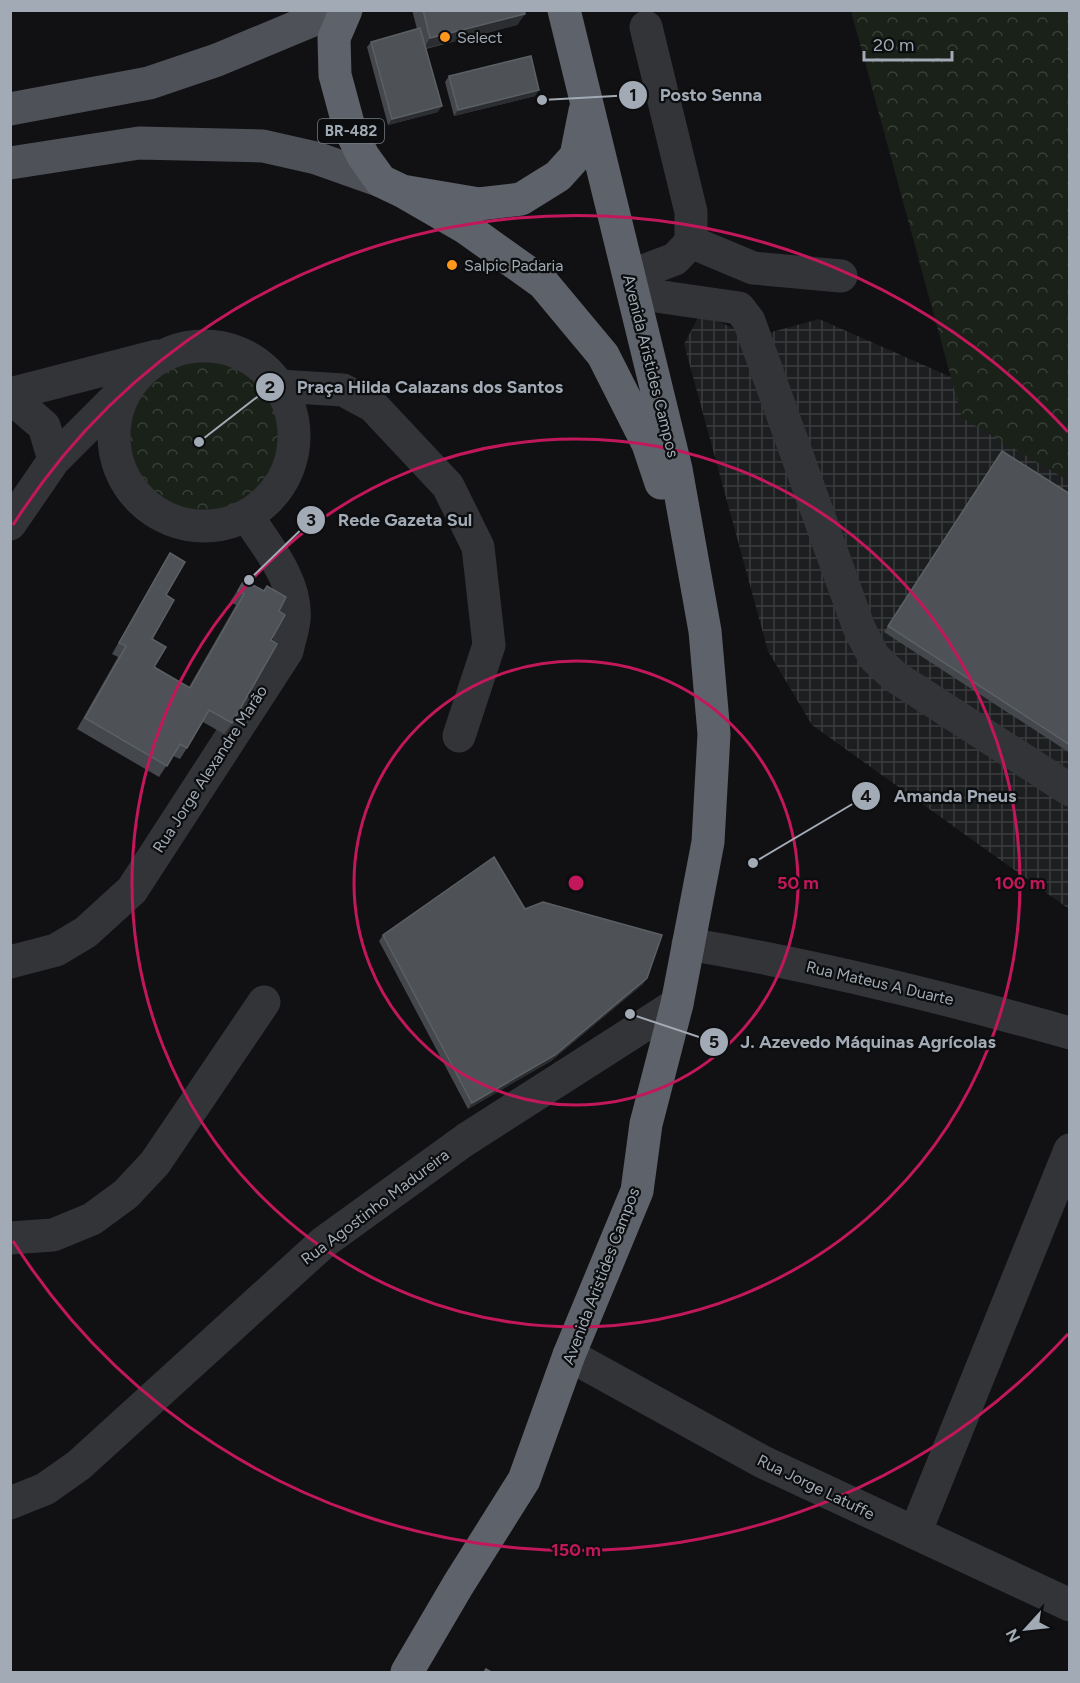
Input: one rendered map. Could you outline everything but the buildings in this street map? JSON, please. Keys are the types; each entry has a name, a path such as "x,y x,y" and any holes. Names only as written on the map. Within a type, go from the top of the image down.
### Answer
{"highway":[{"name":"BR-482","path":"346,10 334,38 335,75 349,127 363,156 391,186"},
{"name":"Avenida Aristides Campos","path":"407,1672 524,1480 569,1355 637,1191 646,1124 677,1004 708,842 714,734 705,631 676,469 564,10"},
{"path":"391,186 479,204 521,199 558,176 576,156 586,103"},
{"name":"Avenida Aristides Campos","path":"391,186 466,228 543,283 603,355 648,444 705,631"}],"main road":[{"path":"10,109 149,83 255,44 337,10"},
{"path":"10,163 139,143 263,146 316,158 391,186"}],"street":[{"path":"632,284 675,259 691,242 691,212 646,27"},
{"path":"691,242 753,268 841,276"},
{"path":"632,284 739,308 749,321 859,628 874,657 894,676 1070,790"},
{"path":"10,395 192,346 225,347 256,362 279,386 291,412 294,441 288,470 273,494 247,516 215,526 181,524 151,509 127,484 115,453 114,419 126,387"},
{"path":"10,524 54,460 141,369 159,356"},
{"path":"279,386 343,390 373,406 448,486 478,547 489,645 459,736"},
{"path":"10,395 44,426 54,460"},
{"name":"Rua Jorge Alexandre Marão","path":"10,962 56,950 86,933 132,890 286,651 294,618 291,592 279,564 247,516"},
{"name":"Rua Mateus A Duarte","path":"688,945 784,961 939,996 1070,1033"},
{"path":"10,1238 53,1235 92,1220 126,1194 155,1163 264,1002"},
{"name":"Rua Agostinho Madureira","path":"10,1503 45,1489 79,1465 324,1242 465,1140 677,1004"},
{"path":"915,1533 1070,1150"},
{"name":"Rua Jorge Latuffe","path":"569,1355 763,1462 1070,1605"}],"shaded area":[{"path":"700,314 754,337 819,319 1069,429 1069,909 812,725 768,651 684,344"}],"green space":[{"path":"851,11 1069,11 1069,481 962,418"},
{"path":"199,357 229,363 243,370 255,380 265,392 272,406 278,436 272,466 265,480 255,492 243,502 229,509 199,515 169,509 155,502 143,492 133,480 126,466 120,436 126,406 133,392 143,380 155,370 169,363"}],"place":[{"name":"Select","path":"445,37"},
{"name":"Posto Senna","path":"542,100"},
{"name":"Salpic Padaria","path":"452,265"},
{"name":"Praça Hilda Calazans dos Santos","path":"199,442"},
{"name":"Rede Gazeta Sul","path":"249,580"},
{"name":"Amanda Pneus","path":"753,863"},
{"name":"J. Azevedo Máquinas Agrícolas","path":"630,1014"}]}
